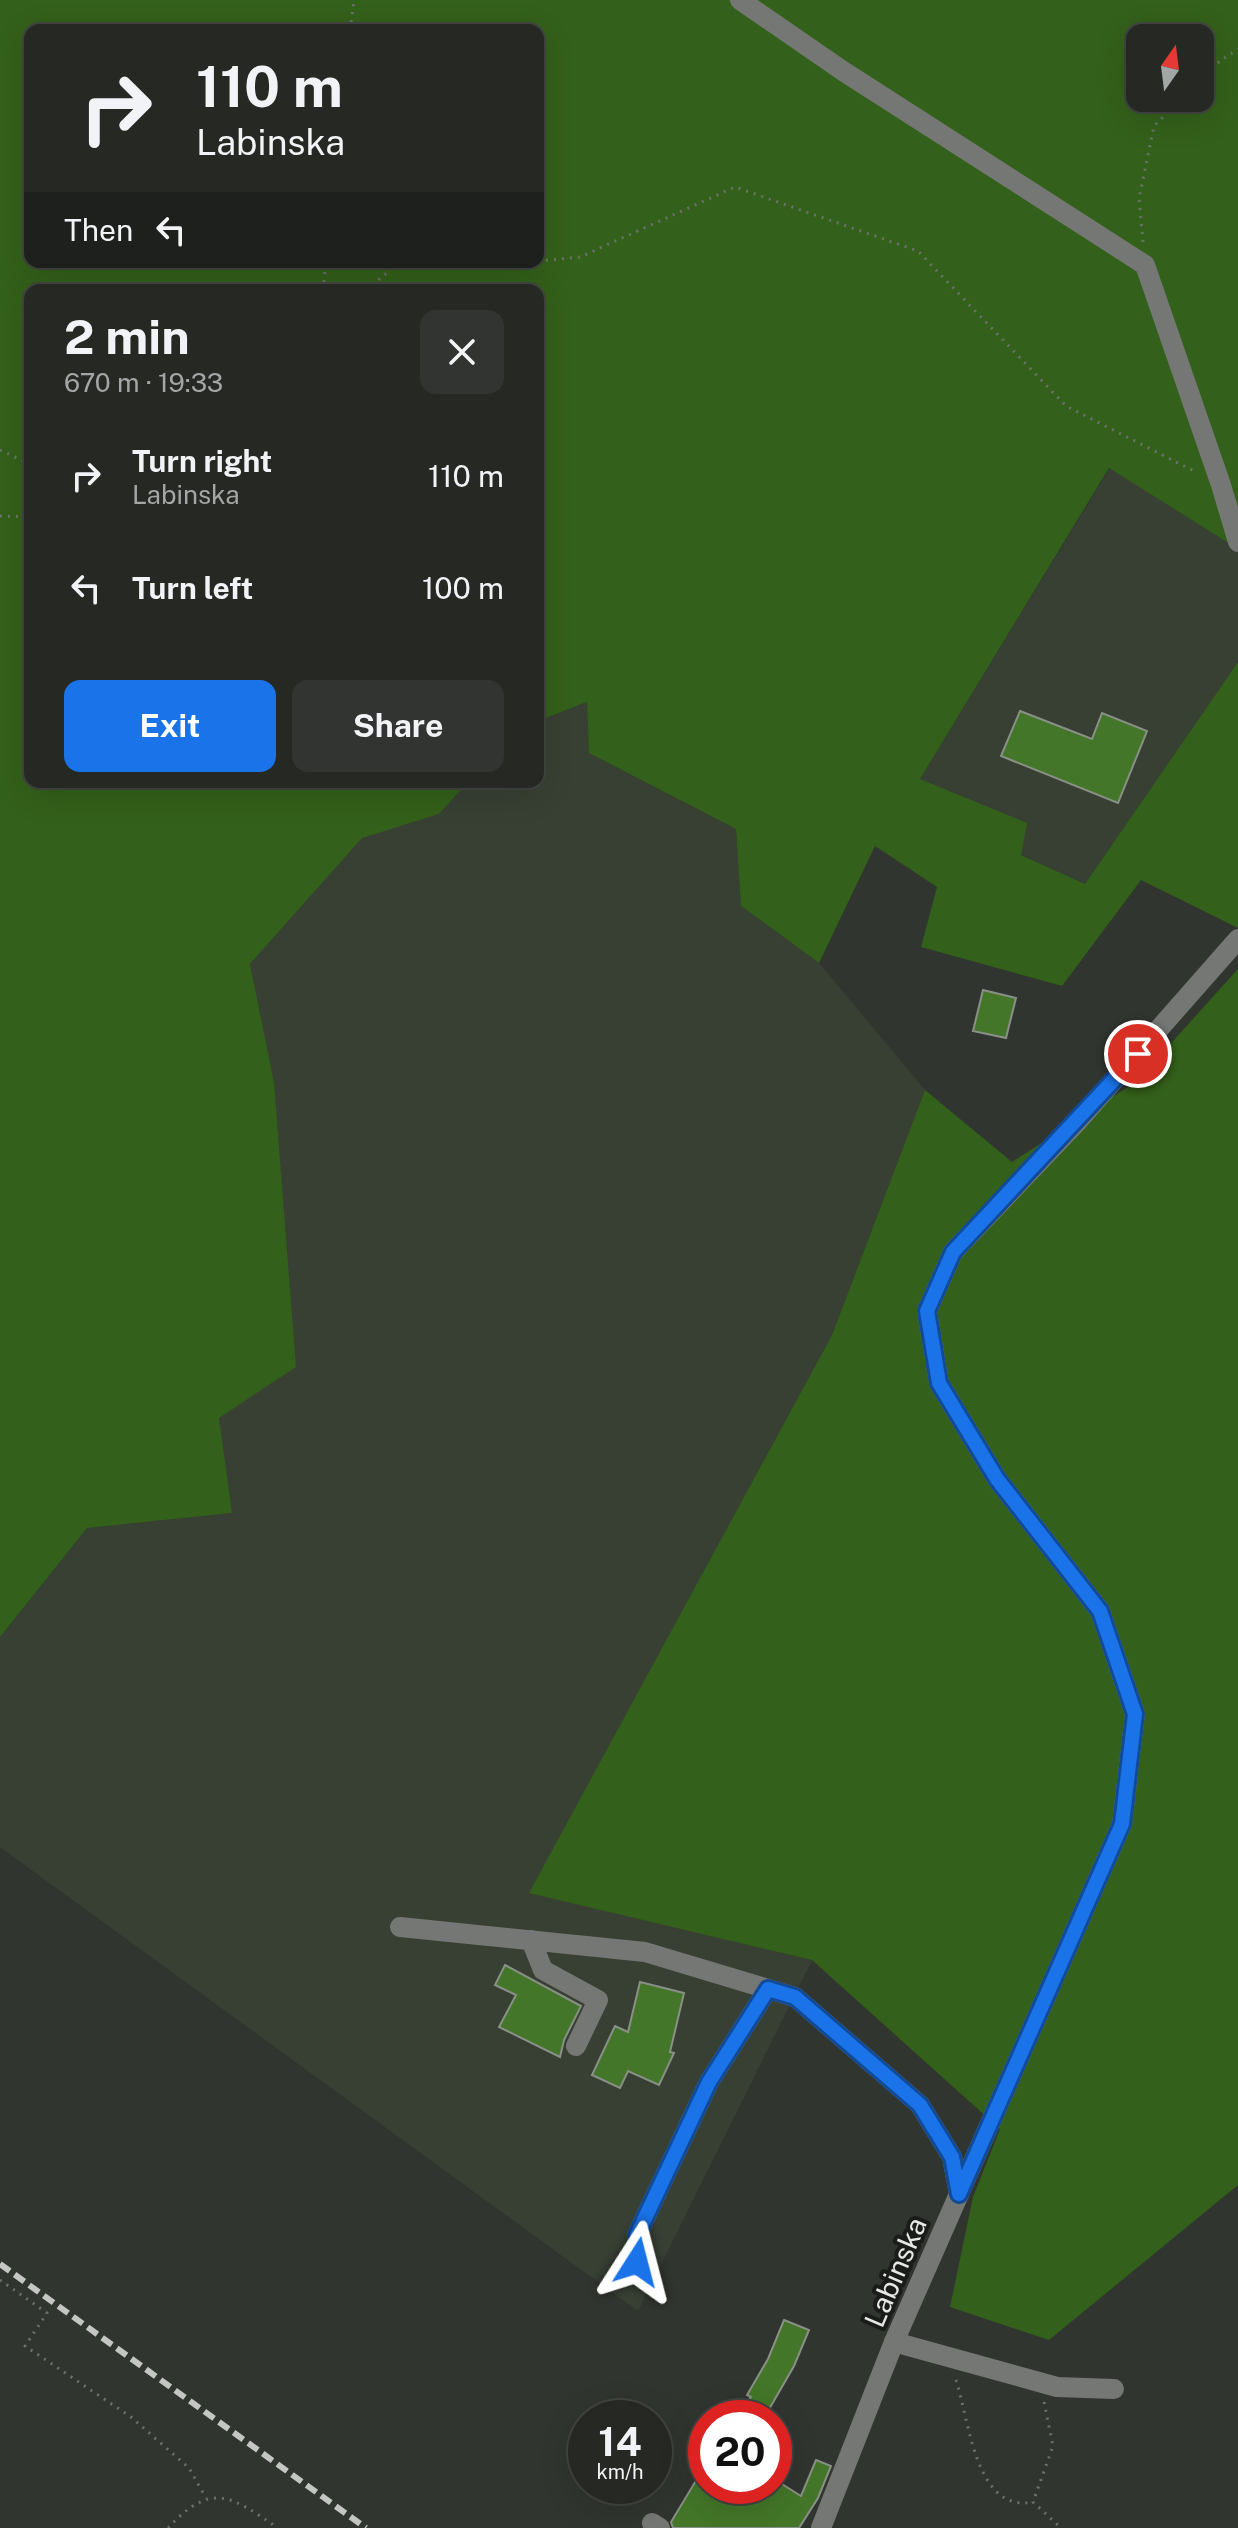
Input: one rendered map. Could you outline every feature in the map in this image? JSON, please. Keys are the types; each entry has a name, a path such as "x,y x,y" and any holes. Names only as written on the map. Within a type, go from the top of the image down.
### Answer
{"street":[{"path":"740,0 843,71 1145,265 1238,542"},
{"path":"959,2194 1122,1824 1135,1714 1100,1611 997,1479 939,1383 927,1311 953,1252 1079,1120 1238,939"},
{"path":"400,1927 645,1952 768,1989 709,2082 637,2235 637,2262"},
{"path":"531,1940 543,1970 598,2000 576,2046"},
{"name":"Labinska","path":"768,1989 795,1997 920,2105 952,2157 959,2194 894,2342 821,2528"},
{"path":"894,2342 1057,2387 1114,2389"}],"path":[{"path":"351,24 354,0"},
{"path":"1214,65 1238,49"},
{"path":"1145,265 1139,199 1154,126 1168,112"},
{"path":"544,260 580,257 735,187 918,251 1066,406 1193,470"},
{"path":"373,284 393,268"},
{"path":"0,450 24,461"},
{"path":"0,516 24,517"},
{"path":"0,2280 47,2313 25,2346 131,2417 189,2468 206,2498"},
{"path":"949,2357 963,2399 975,2455 992,2489 1021,2505 1033,2502"},
{"path":"1033,2502 1053,2446 1040,2383"},
{"path":"168,2528 206,2498 228,2498 278,2528"},
{"path":"1033,2502 1061,2528"}],"shaded area":[{"path":"1110,468 1238,549 1238,662 1085,884 1021,855 920,779"},
{"path":"587,702 589,753 736,829 741,906 819,963 925,1090 832,1335 530,1893 812,1960 638,2311 0,1847 0,1637 87,1528 232,1513 218,1418 295,1367 274,1082 250,964 362,837 439,814 463,788 544,788 544,719"}],"green space":[{"path":"0,0 1238,0 1238,549 1109,468 920,779 1027,823 1021,855 1085,884 1238,662 1238,928 1141,880 1062,986 921,947 937,887 875,846 819,963 741,906 736,829 589,753 587,702 544,719 544,284 24,284 24,788 463,788 439,814 362,838 250,964 274,1082 296,1367 219,1418 232,1513 87,1528 0,1637"},
{"path":"1238,969 1238,2185 1049,2340 950,2307 973,2197 1000,2129 812,1960 529,1893 832,1335 925,1090 1012,1162 1137,1081"}],"building":[{"path":"1020,711 1092,739 1102,713 1147,731 1118,803 1001,756"},
{"path":"983,990 1016,998 1006,1038 973,1031"},
{"path":"505,1965 581,2006 564,2040 560,2057 499,2027 516,1995 495,1985"},
{"path":"640,1982 684,1993 670,2052 674,2053 659,2085 628,2071 620,2088 592,2075 615,2026 628,2032"},
{"path":"784,2320 809,2330 794,2366 774,2400 749,2400 751,2397 747,2395 768,2359"},
{"path":"816,2460 831,2466 818,2498 799,2528 673,2528 671,2522 688,2494 688,2504 792,2504 792,2490 801,2496"}],"railway":[{"path":"0,2264 366,2528"}],"route":[{"path":"637,2262 637,2235 709,2082 768,1989 795,1997 920,2105 952,2157 959,2194 1122,1824 1135,1714 1100,1611 997,1479 939,1383 927,1311 953,1252 1138,1054"}]}
